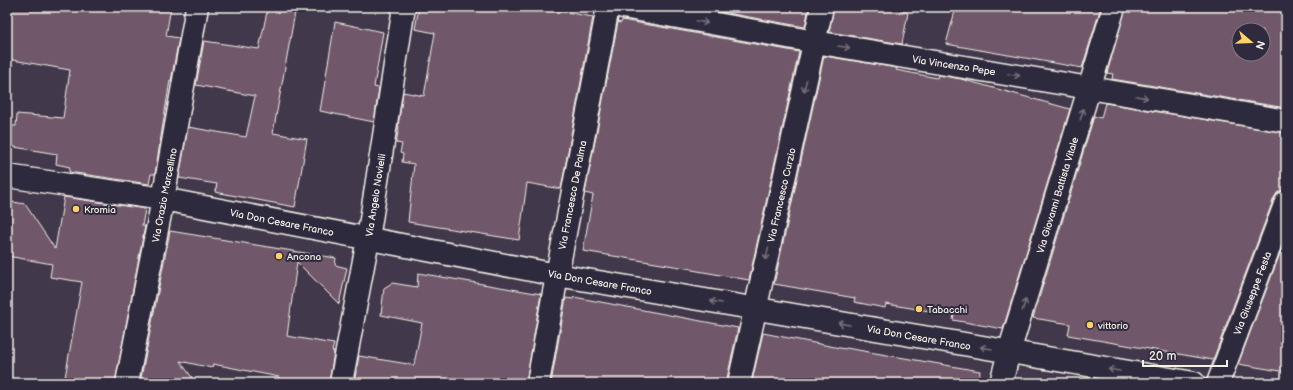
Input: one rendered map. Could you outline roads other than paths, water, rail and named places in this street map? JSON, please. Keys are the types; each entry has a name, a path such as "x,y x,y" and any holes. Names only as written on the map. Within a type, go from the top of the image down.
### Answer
{"street":[{"name":"Via Orazio Marcellino","path":"127,383 163,199 197,7"},
{"name":"Via Angelo Novielli","path":"341,383 368,239 404,7"},
{"name":"Via Francesco De Palma","path":"538,383 557,274 608,7"},
{"name":"Via Vincenzo Pepe","path":"623,7 815,42 1286,121"},
{"name":"Via Francesco Curzio","path":"739,383 822,7"},
{"name":"Via Giovanni Battista Vitale","path":"1001,383 1009,352 1114,7"},
{"name":"Via Don Cesare Franco","path":"7,176 163,199 557,274 1194,383"},
{"name":"Via Giuseppe Festa","path":"1218,383 1286,202"}],"place":[{"name":"Kromia","path":"76,209"},
{"name":"Ancona","path":"279,256"},
{"name":"Tabacchi","path":"919,309"},
{"name":"vittorio","path":"1090,325"}]}
